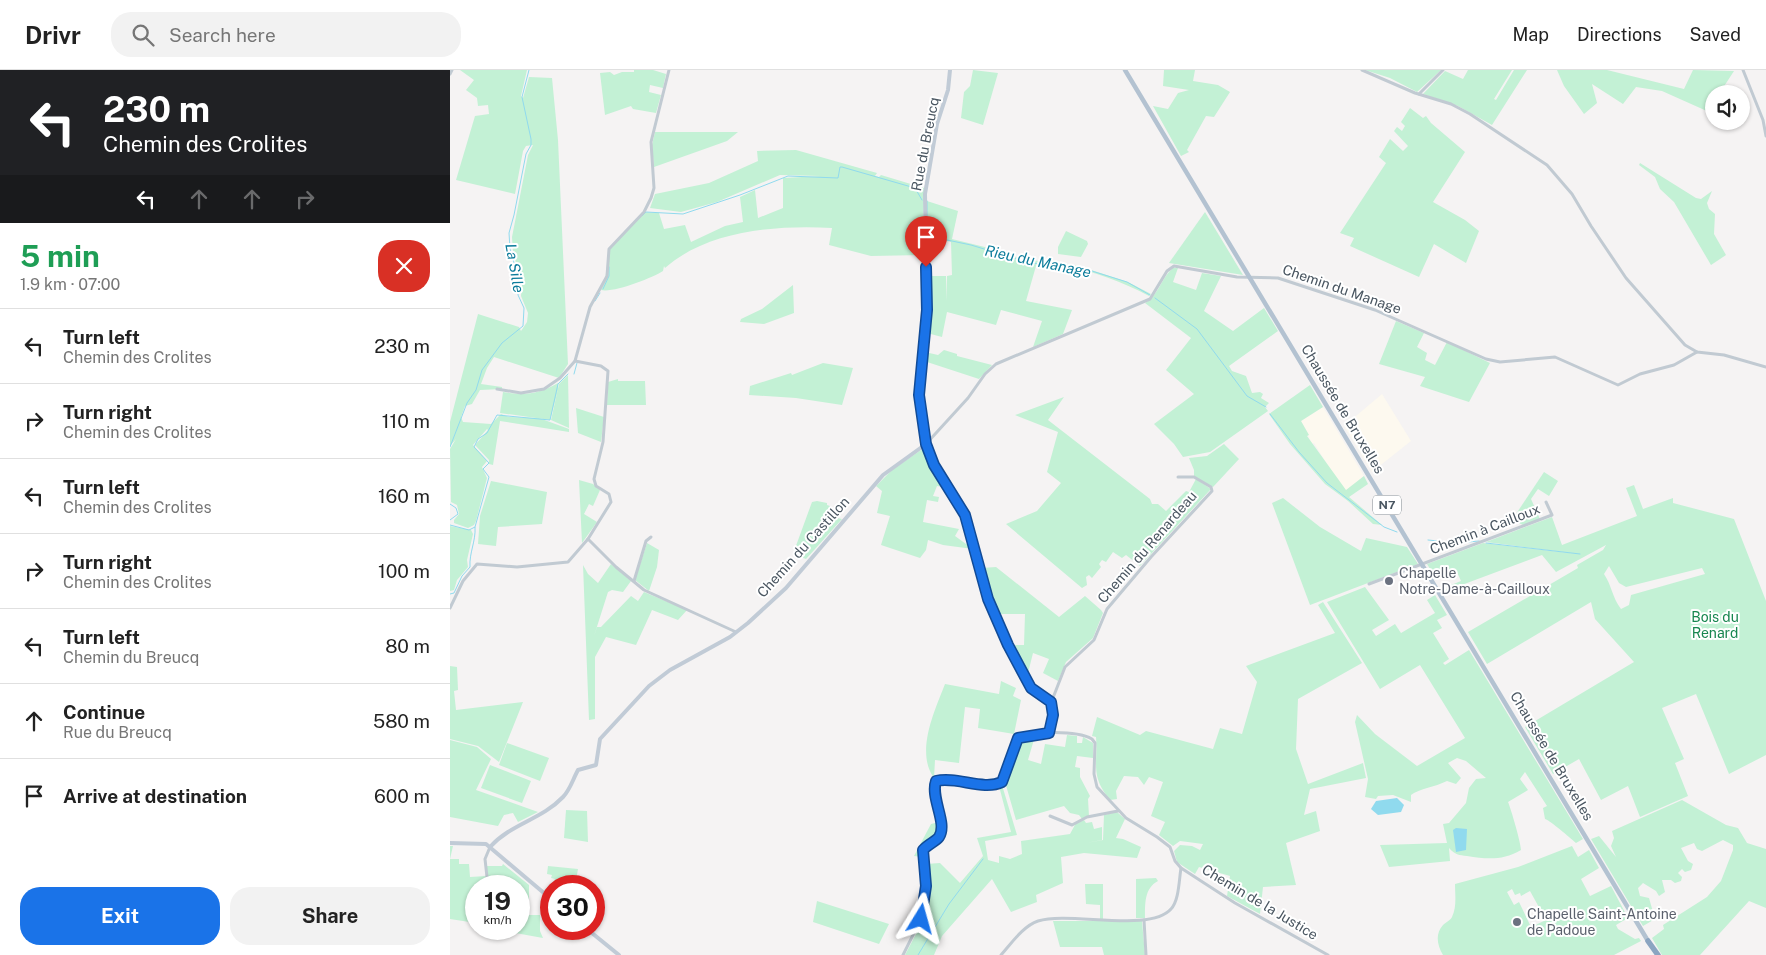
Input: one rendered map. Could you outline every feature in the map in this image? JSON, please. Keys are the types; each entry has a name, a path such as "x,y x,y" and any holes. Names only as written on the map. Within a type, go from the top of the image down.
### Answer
{"highway":[{"name":"Chaussée de Bruxelles","path":"1648,941 1656,955"}],"main road":[{"name":"Chaussée de Bruxelles","path":"1125,70 1648,941"}],"street":[{"path":"450,74 452,70"},
{"path":"498,389 521,393 544,389 560,378 575,361 590,307 607,276 609,249 644,212 651,198 654,183 650,142 669,70"},
{"name":"Rue du Breucq","path":"950,70 948,90 937,124 925,194 927,310 919,395 926,444 934,465 964,511 988,599 998,623 1031,688 1051,702"},
{"path":"1362,70 1419,94 1451,104 1470,114 1547,165 1572,194 1590,226 1626,278 1684,345 1697,352 1724,355 1766,367"},
{"path":"1419,94 1443,70"},
{"path":"1743,70 1763,120 1766,136"},
{"name":"Chemin du Manage","path":"926,444 968,398 992,367 1150,299 1171,267 1250,277 1278,278 1366,307 1491,361 1556,356 1618,384 1640,374 1674,365 1697,352"},
{"path":"450,608 462,581 477,564 517,567 564,563 572,559 588,539 611,499 609,494 596,486 594,480 603,442 608,371 601,366 575,361"},
{"name":"Chemin du Castillon","path":"490,847 504,833 555,804 568,790 578,770 596,765 600,739 649,686 670,670 736,632 786,588 808,560 883,475 926,444"},
{"name":"Chemin du Renardeau","path":"1051,702 1065,667 1094,640 1107,609 1150,557 1212,490 1211,487 1194,477 1178,477"},
{"name":"Chemin à Cailloux","path":"1369,584 1552,515 1546,502"},
{"path":"634,581 646,541 651,537"},
{"path":"588,539 616,568 644,590 736,632"},
{"path":"1051,702 1051,730"},
{"path":"1002,955 1015,939 1037,921 1057,919 1144,920 1167,913 1172,908 1181,868 1175,861 1170,847 1163,840 1126,818 1098,788 1095,781 1095,748 1092,739 1051,730"},
{"path":"903,955 921,919 926,886 923,850 941,832 934,788 936,781 945,779 988,784 1000,783 1018,738 1046,734 1051,730"},
{"path":"1050,816 1072,825 1087,817 1118,811"},
{"path":"450,843 482,843 490,847 540,890"},
{"path":"487,875 485,859 490,847"},
{"name":"Chemin de la Justice","path":"1181,868 1235,903 1328,955"},
{"path":"1144,920 1146,955"},
{"path":"601,940 619,955"}],"shaded area":[{"path":"1382,394 1411,441 1372,472 1344,426"},
{"path":"1323,407 1364,476 1346,491 1338,482 1314,443 1312,444 1301,421"}],"green space":[{"path":"460,70 527,70 521,96 523,98 529,77 552,78 558,140 568,364 559,378 494,357 487,368 481,384 502,387 502,389 480,390 472,404 465,406 461,417 463,422 491,424 501,414 509,417 539,418 569,429 569,432 500,421 493,465 489,464 489,460 475,445 487,429 473,445 487,461 482,467 487,478 476,521 474,525 468,528 454,523 459,514 457,505 451,502 450,449 456,439 450,446 450,422 478,314 519,327 521,331 527,322 528,313 521,296 522,284 513,252 512,237 528,155 533,145 526,146 523,151 515,194 456,180 475,116 489,114 488,105 478,106 477,98 466,90 474,80"},
{"path":"634,70 653,70 666,74 663,88 650,85 649,92 661,95 656,113 633,109 631,106 605,115 600,73 610,72 614,75 622,72 634,72"},
{"path":"973,70 998,73 983,125 961,118 964,92 970,86"},
{"path":"1164,70 1195,70 1193,81 1218,85 1230,92 1214,117 1206,116 1187,150 1189,152 1181,156 1153,106 1168,109 1178,93 1189,90 1163,86"},
{"path":"1365,70 1441,70 1417,92 1390,78"},
{"path":"1468,70 1512,70 1494,99 1496,100 1514,70 1527,70 1492,125 1458,106 1423,94 1445,71 1463,79"},
{"path":"1557,70 1607,70 1684,89 1693,70 1734,71 1725,85 1705,85 1705,110 1662,91 1636,87 1623,104 1592,84 1597,103 1584,114 1564,86"},
{"path":"1410,108 1423,118 1426,116 1431,123 1465,152 1433,202 1465,220 1479,231 1466,263 1434,244 1419,277 1350,246 1354,238 1340,233 1386,163 1379,157 1390,139 1403,151 1408,146 1394,131 1397,127 1402,131 1405,126 1401,122"},
{"path":"655,132 738,132 727,141 654,167 652,145"},
{"path":"796,150 877,173 875,176 879,177 881,175 924,188 923,255 871,256 829,245 832,228 766,229 722,238 702,245 682,255 665,268 664,266 663,271 650,277 623,287 601,290 605,281 609,249 644,212 659,213 664,229 685,225 691,242 725,226 743,222 740,197 755,190 758,218 783,208 783,178 821,176 780,175 717,202 681,212 650,208 655,194 709,183 758,161 757,151"},
{"path":"1640,163 1696,198 1701,199 1712,191 1707,203 1709,209 1715,214 1714,234 1726,255 1711,265 1674,202 1660,189 1655,177 1639,165"},
{"path":"927,201 958,211 952,239 997,250 1022,259 1079,266 1128,282 1151,294 1149,296 1106,277 1073,267 1061,265 1057,267 1036,266 1026,301 1072,310 1063,334 1033,347 1042,321 1001,310 996,325 947,312 942,337 927,333 929,309 928,276 946,276 946,301 947,276 952,275 951,242 926,235"},
{"path":"1205,212 1243,275 1169,263"},
{"path":"1066,231 1087,241 1088,244 1081,257 1058,254 1058,247"},
{"path":"1173,268 1178,268 1173,282 1196,290 1202,273 1221,276 1204,311 1233,331 1264,308 1278,331 1229,366 1232,371 1246,376 1252,393 1260,392 1263,394 1261,398 1269,403 1265,407 1268,411 1210,452 1183,457 1174,444 1154,424 1194,394 1166,370 1191,338 1145,303 1154,296"},
{"path":"793,285 794,313 764,324 740,322 741,319 762,309"},
{"path":"1396,321 1424,333 1417,347 1427,353 1425,360 1435,365 1447,342 1490,363 1469,402 1420,386 1425,377 1379,364"},
{"path":"944,350 957,354 957,356 992,365 979,379 924,361 925,352 938,355"},
{"path":"823,363 853,368 842,405 796,398 749,395 750,386 791,373 792,375"},
{"path":"568,375 569,428 551,420 559,384"},
{"path":"618,379 618,381 645,381 646,405 607,405 608,382"},
{"path":"558,383 550,420 500,413 503,392 531,393 544,390"},
{"path":"1310,385 1323,407 1301,421 1309,435 1307,436 1346,490 1364,476 1368,484 1349,497 1382,525 1373,524 1348,501 1325,484 1290,444 1269,414"},
{"path":"1064,397 1048,420 1150,499 1152,504 1158,504 1166,511 1186,491 1189,492 1196,479 1211,489 1140,566 1126,555 1122,558 1113,552 1106,562 1102,560 1099,564 1101,567 1092,578 1089,575 1086,577 1087,585 1082,588 1006,524 1037,511 1061,483 1047,472 1058,432 1015,415"},
{"path":"576,408 604,417 601,442 578,433"},
{"path":"1224,444 1239,459 1213,487 1194,476 1194,470 1189,458 1207,456"},
{"path":"924,448 944,483 942,487 937,486 933,496 939,497 938,502 927,500 923,522 959,529 955,536 966,544 972,542 973,549 943,545 928,540 926,550 920,558 881,545 890,516 877,513 882,491 876,486 892,470"},
{"path":"1544,472 1558,481 1549,496 1538,489 1531,499 1540,519 1523,525 1512,520"},
{"path":"579,480 593,484 600,490 593,506 589,504 584,514 597,522 582,543"},
{"path":"491,481 547,492 542,524 498,527 496,546 478,544 480,516"},
{"name":"Bois du Renard","path":"1634,485 1643,509 1673,498 1673,503 1734,519 1766,601 1766,755 1729,774 1696,694 1662,708 1684,759 1675,763 1688,796 1640,817 1628,786 1601,800 1579,759 1553,774 1525,727 1634,662 1595,619 1591,602 1487,664 1468,632 1578,568 1577,565 1603,550 1606,545 1556,572 1542,555 1459,586 1445,594 1444,592 1451,585 1461,581 1457,572 1442,569 1440,575 1435,577 1427,564 1483,543 1578,554 1486,542 1552,517 1562,545 1637,516 1626,488","holes":["1609,566 1619,583 1626,587 1702,568 1705,574 1631,595 1629,605 1621,609 1604,574"]},
{"path":"1283,498 1320,527 1361,551 1366,538 1407,547 1418,564 1310,605 1272,503"},
{"path":"812,502 827,503 830,506 828,516 842,519 806,559 793,554"},
{"path":"450,526 471,530 473,534 467,560 468,567 457,580 454,590 450,591"},
{"path":"647,543 659,550 657,567 649,591 635,580"},
{"path":"611,564 631,581 623,592 612,590 608,592 594,636 597,627 601,627 631,596 638,601 644,592 687,610 678,620 652,610 636,645 606,637 595,657 595,719 589,720 583,565 588,574 598,583"},
{"path":"996,567 1059,617 1085,596 1103,613 1093,638 1066,662 1058,681 1043,673 1049,659 1033,653 1027,677 1010,645 1024,645 1025,614 996,614 982,568"},
{"path":"1365,587 1389,620 1372,630 1376,636 1395,624 1401,633 1435,613 1427,600 1435,595 1447,615 1437,620 1442,628 1433,633 1449,659 1443,663 1445,665 1469,650 1583,839 1576,843 1545,819 1543,808 1547,806 1525,772 1520,779 1528,790 1508,802 1521,850 1501,858 1488,858 1459,855 1449,848 1450,861 1389,867 1380,845 1447,843 1443,824 1449,823 1466,803 1469,788 1476,779 1486,778 1466,761 1457,758 1448,763 1461,778 1456,784 1447,781 1418,791 1411,795 1411,802 1393,795 1378,796 1376,799 1365,797 1368,779 1355,722 1357,715 1375,734 1417,766 1465,738 1420,665 1380,689 1327,602"},
{"path":"1323,602 1362,663 1298,699 1296,749 1308,784 1363,763 1366,778 1310,789 1304,815 1316,811 1320,831 1286,843 1296,885 1263,887 1260,914 1227,896 1230,876 1199,867 1195,874 1177,862 1174,851 1180,845 1192,846 1200,850 1203,844 1180,841 1173,846 1159,835 1165,822 1151,816 1163,782 1149,777 1144,785 1138,777 1124,776 1116,791 1117,799 1110,800 1097,777 1096,737 1092,736 1097,717 1140,735 1146,731 1213,749 1220,728 1242,734 1257,682 1246,666 1335,633 1318,605"},
{"path":"450,666 457,667 458,690 454,691 456,710 523,702 499,762 478,746 450,739"},
{"path":"1001,681 1016,688 1013,696 1021,700 1014,734 978,728 980,709 965,707 959,763 935,760 934,778 926,756 926,744 932,718 945,684 999,694"},
{"path":"1067,735 1077,736 1077,743 1082,743 1083,737 1093,743 1093,758 1077,756 1075,767 1080,768 1080,777 1090,796 1088,799 1089,816 1082,819 1079,815 1070,813 1064,806 1016,820 1005,782 1018,741 1023,737 1035,736 1028,760 1041,764 1045,744 1065,747"},
{"path":"450,740 477,747 491,759 476,790 538,812 518,822 513,813 504,815 498,826 450,817"},
{"path":"507,743 549,758 540,781 499,765"},
{"path":"490,765 531,781 522,803 481,788"},
{"path":"1002,785 1017,835 985,841 988,860 999,863 999,856 1010,859 1022,854 1021,841 1070,834 1076,823 1084,820 1086,823 1092,822 1094,829 1102,827 1102,840 1086,843 1103,840 1104,815 1117,812 1125,819 1116,838 1141,847 1137,858 1084,853 1061,857 1063,883 1036,895 1037,902 1011,912 992,879 942,936 934,955 905,955 927,913 924,910 927,887 926,864 940,863 960,883 983,856 977,838 1011,832 999,786"},
{"path":"1682,800 1726,825 1738,828 1747,843 1766,849 1766,908 1749,901 1700,955 1662,955 1652,938 1664,929 1663,925 1707,897 1721,881 1733,850 1733,845 1723,840 1702,851 1697,849 1694,843 1681,848 1688,861 1693,864 1691,870 1685,872 1682,869 1678,873 1682,877 1681,881 1675,883 1671,880 1662,880 1665,892 1659,896 1656,891 1643,883 1638,888 1640,896 1649,898 1655,919 1643,926 1591,839 1599,836 1616,857 1611,846 1614,838 1612,831"},
{"path":"566,810 587,811 588,842 564,838"},
{"path":"939,822 939,832 922,847 922,857 914,856 931,824"},
{"path":"450,846 453,846 450,859"},
{"path":"1572,846 1578,857 1589,850 1599,868 1581,879 1590,896 1611,886 1628,918 1616,925 1618,929 1635,939 1639,938 1641,941 1614,955 1443,955 1439,947 1438,936 1440,928 1451,919 1454,913 1455,884 1518,867","holes":["1512,889 1515,895 1520,893 1521,896 1530,891 1546,920 1531,927 1519,902 1514,905 1507,892"]},
{"path":"450,859 459,859 459,864 469,864 470,875 465,875 465,921 450,919"},
{"path":"503,864 517,875 488,875 486,866 502,866"},
{"path":"548,866 578,869 577,875 547,874"},
{"path":"1156,878 1158,881 1150,888 1146,897 1145,918 1136,918 1136,879"},
{"path":"1085,884 1103,884 1103,919 1100,919 1100,905 1086,904"},
{"path":"817,901 889,924 879,944 813,922"},
{"path":"530,915 540,915 540,937 530,936"},
{"path":"1053,921 1142,921 1145,955 1104,955 1102,947 1060,947"}],"water":[{"path":"1397,798 1404,805 1401,812 1378,815 1371,809 1376,801"},
{"path":"1456,828 1467,829 1466,850 1456,852 1453,830"}],"waterway":[{"name":"La Sille","path":"450,447 467,403 476,390 482,370 502,343 523,326 524,308 518,295 519,280 510,249 509,233 526,154 531,145 522,97 529,70"},
{"name":"Rieu du Manage","path":"642,216 646,212 683,214 740,195 788,176 838,178 840,167 915,188 922,200"},
{"name":"Rieu du Manage","path":"927,201 927,222"},
{"name":"Rieu du Manage","path":"928,236 971,245 1030,263 1079,267 1127,282 1150,295"},
{"name":"Rieu du Manage","path":"603,289 609,276 609,267"},
{"name":"Rieu du Manage","path":"595,301 600,293"},
{"name":"Rieu du Manage","path":"1155,298 1197,329 1247,396 1266,407"},
{"name":"Rieu du Manage","path":"574,374 577,363"},
{"name":"Rieu du Manage","path":"475,527 489,477 483,469 489,463 474,447 478,439 487,433 497,415 550,420 558,384 568,374"},
{"name":"Rieu du Manage","path":"1270,414 1299,452 1327,483 1384,527 1397,532"},
{"name":"La Sille","path":"450,504 456,508 458,514 450,520"},
{"name":"La Sille","path":"450,525 469,530 475,527 470,567 462,576 454,593 450,594"},
{"name":"Rieu du Manage","path":"1428,540 1458,543 1479,541"},
{"name":"Rieu du Manage","path":"1486,543 1580,554"},
{"path":"918,955 949,904 983,859"}],"place":[{"name":"Chapelle Notre-Dame-à-Cailloux","path":"1389,581"},
{"name":"Chapelle Saint-Antoine de Padoue","path":"1517,922"}],"route":[{"path":"921,919 926,886 923,850 941,832 934,788 936,781 945,779 992,785 1002,782 1016,740 1022,736 1049,733 1053,715 1051,702 1038,694 1027,682 992,611 967,518 959,502 934,465 926,444 919,395 927,310 926,267"}]}
